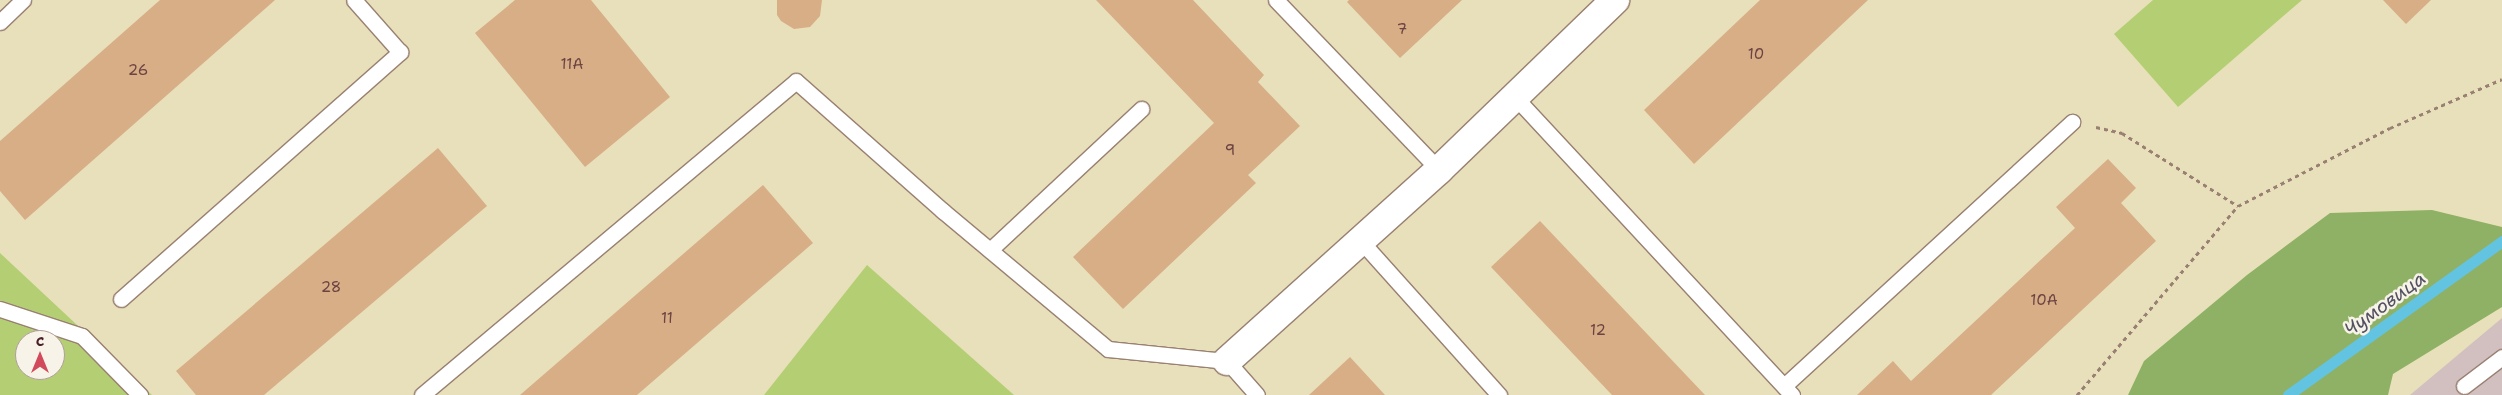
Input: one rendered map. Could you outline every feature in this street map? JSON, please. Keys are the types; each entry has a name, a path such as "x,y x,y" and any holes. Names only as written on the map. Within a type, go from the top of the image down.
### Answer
{"street":[{"path":"1227,361 1439,170 1615,0"}],"lane":[{"path":"0,22 23,0"},
{"path":"121,299 400,52 354,0"},
{"path":"1276,0 1439,170"},
{"path":"422,395 796,81 990,250 1108,349 1227,361 1257,395"},
{"path":"1515,97 1788,391 2072,122"},
{"path":"990,250 1141,109"},
{"path":"1361,241 1499,395"},
{"path":"0,309 82,336 140,395"},
{"path":"2464,386 2502,357"}],"path":[{"path":"2077,395 2238,206 2390,128 2502,79"},
{"path":"2072,122 2122,133 2238,206"}],"shaded area":[{"path":"2502,318 2502,395 2410,395"}],"green space":[{"path":"2153,0 2302,0 2178,107 2114,34"},
{"path":"2432,210 2502,227 2502,307 2393,374 2388,395 2128,395 2144,361 2247,275 2330,213"},
{"path":"0,253 152,395 0,395"},
{"path":"867,265 1014,395 764,395"}],"building":[{"path":"160,0 275,0 25,220 0,191 0,141"},
{"path":"515,0 591,0 670,97 585,167 475,33"},
{"path":"777,0 822,0 820,16 810,27 794,29 781,21 777,15"},
{"path":"1096,0 1193,0 1264,75 1258,82 1300,126 1248,175 1256,183 1123,309 1073,257 1214,123"},
{"path":"1349,0 1462,0 1400,58 1347,2"},
{"path":"1760,0 1868,0 1694,164 1644,110"},
{"path":"2383,0 2431,0 2406,24"},
{"path":"438,148 487,206 264,395 196,395 176,371"},
{"path":"2108,159 2136,188 2121,203 2156,241 1991,395 1857,395 1893,361 1911,381 2075,228 2056,207"},
{"path":"763,185 813,243 637,395 520,395"},
{"path":"1540,221 1705,395 1612,395 1491,267"},
{"path":"1350,357 1385,395 1309,395"}],"waterway":[{"name":"Чумовица","path":"2288,395 2502,241"}]}
